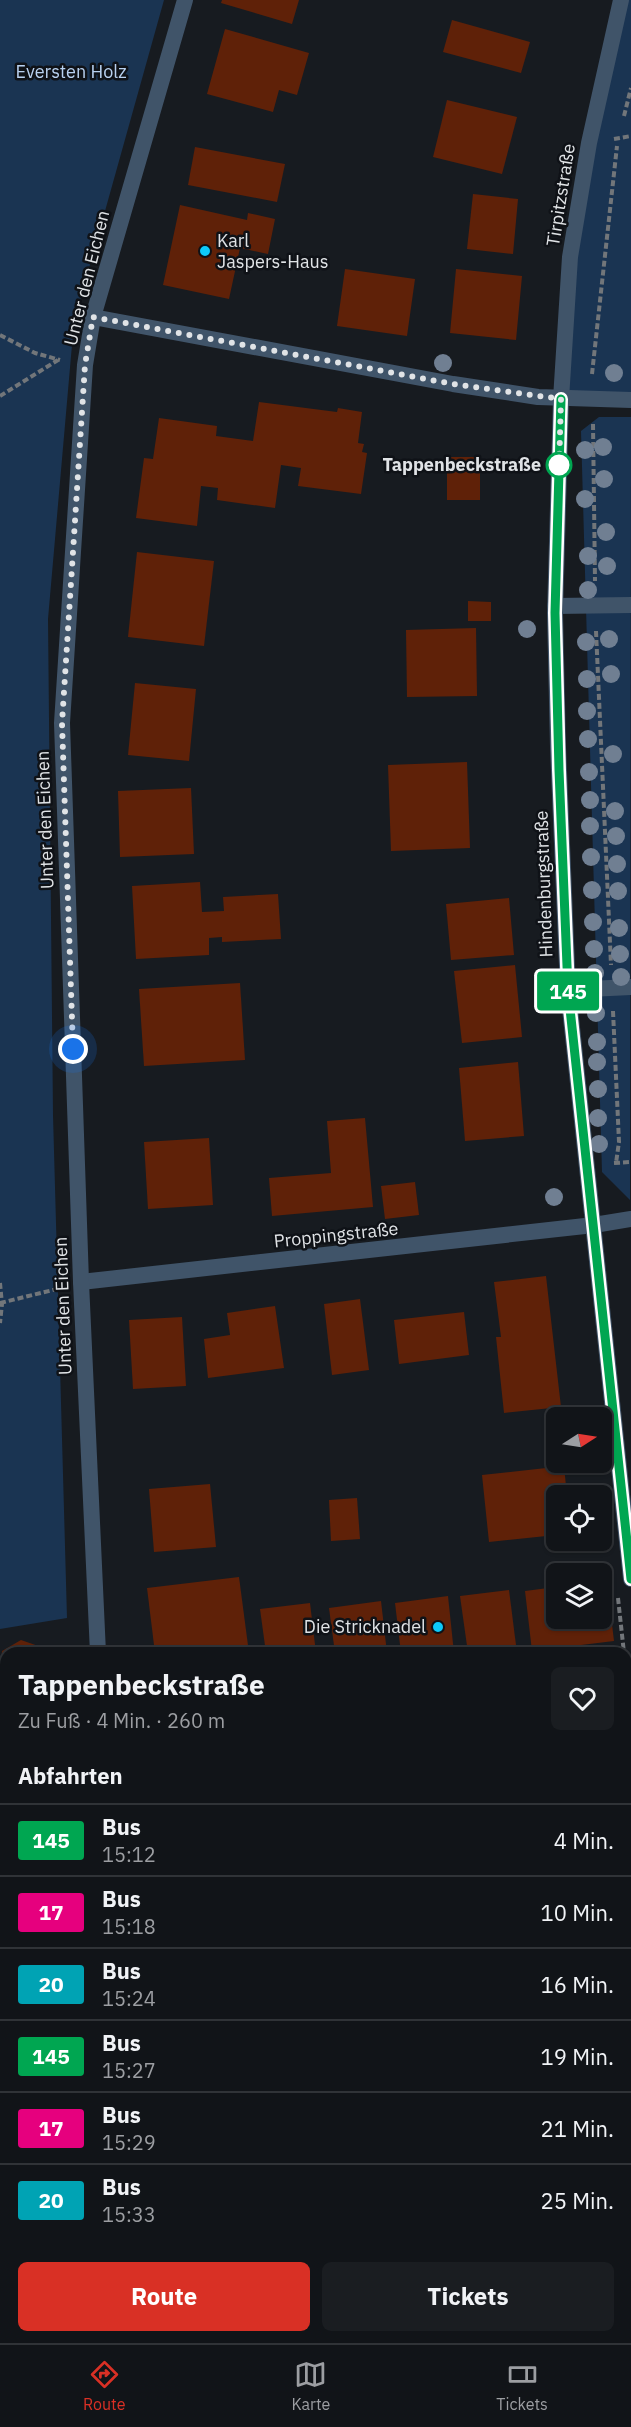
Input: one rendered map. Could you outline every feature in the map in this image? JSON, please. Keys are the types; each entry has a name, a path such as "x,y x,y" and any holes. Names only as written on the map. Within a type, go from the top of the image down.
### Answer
{"street":[{"name":"Unter den Eichen","path":"98,1647 81,1282 62,723 85,365 93,317 185,0"},
{"name":"Tirpitzstraße","path":"561,399 570,258 589,143 621,0"},
{"path":"93,317 453,384 561,399 631,400"},
{"name":"Hindenburgstraße","path":"561,399 555,606 568,990 631,1580"},
{"path":"555,606 631,605"},
{"path":"568,990 631,987"},
{"name":"Proppingstraße","path":"81,1282 631,1219"}],"path":[{"path":"623,118 631,88"},
{"path":"620,128 603,262 591,400 594,430 595,606 619,1142 616,1163 631,1162"},
{"path":"0,335 35,353 85,365"},
{"path":"0,396 58,360"},
{"path":"0,1282 0,1323"},
{"path":"1,1303 81,1282"}],"green space":[{"name":"Eversten Holz","path":"0,0 164,0 74,322 48,619 53,1115 67,1618 0,1629"},
{"path":"621,0 631,0 631,400 561,399 570,257"},
{"path":"599,417 631,417 630,1200 602,1172 581,431"}],"building":[{"path":"222,0 299,0 292,24 221,3"},
{"path":"452,20 530,42 521,73 443,52"},
{"path":"225,29 309,53 297,95 279,90 273,112 207,94"},
{"path":"447,100 517,117 502,174 433,157"},
{"path":"195,147 285,164 277,202 188,185"},
{"path":"473,194 518,199 513,254 467,249"},
{"name":"Karl Jaspers-Haus","path":"180,205 247,220 248,213 275,219 268,254 240,248 229,299 163,285"},
{"path":"345,269 415,279 407,336 337,326"},
{"path":"456,269 522,276 516,340 450,333"},
{"path":"259,402 337,412 338,408 362,412 358,443 364,444 362,452 367,453 361,494 298,486 301,468 281,465 275,508 217,500 218,488 201,486 197,526 136,518 144,458 153,459 159,418 217,426 216,436 253,441"},
{"path":"447,457 480,457 480,500 447,500"},
{"path":"137,552 214,561 204,646 128,637"},
{"path":"468,601 491,602 491,621 468,621"},
{"path":"476,628 477,696 407,697 406,630"},
{"path":"135,683 196,689 189,761 128,755"},
{"path":"467,762 470,848 391,851 388,765"},
{"path":"191,788 194,854 120,857 118,791"},
{"path":"200,882 202,912 224,911 223,897 278,894 281,939 222,942 222,937 209,938 209,955 136,959 132,886"},
{"path":"509,898 514,955 451,960 446,904"},
{"path":"515,965 522,1037 462,1043 454,971"},
{"path":"240,983 245,1060 144,1066 139,989"},
{"path":"518,1062 524,1136 465,1141 459,1068"},
{"path":"365,1118 373,1207 272,1216 269,1178 331,1173 327,1121"},
{"path":"209,1138 213,1205 148,1209 144,1142"},
{"path":"415,1182 419,1215 385,1219 381,1186"},
{"path":"546,1276 561,1407 504,1413 496,1337 501,1337 494,1282"},
{"path":"360,1299 369,1370 332,1375 324,1304"},
{"path":"275,1306 284,1368 208,1378 204,1339 230,1335 227,1313"},
{"path":"464,1312 469,1355 399,1364 394,1320"},
{"path":"182,1317 186,1386 133,1389 129,1320"},
{"path":"546,1468 546,1473 565,1473 566,1485 546,1485 546,1536 489,1542 482,1475"},
{"path":"210,1484 216,1547 154,1552 149,1489"},
{"path":"357,1498 360,1539 331,1541 329,1500"},
{"path":"239,1577 248,1647 154,1647 147,1588"},
{"path":"546,1588 546,1629 612,1629 612,1624 614,1641 565,1647 532,1647 525,1591"},
{"path":"509,1590 516,1647 467,1647 460,1596"},
{"path":"448,1596 453,1647 400,1647 395,1603"},
{"path":"381,1601 386,1647 334,1647 329,1608"},
{"path":"310,1603 315,1647 265,1647 260,1609"},
{"path":"21,1640 41,1647 9,1647"}],"bus line":[{"name":"145","path":"561,399 555,613 568,990 631,1579"}],"place":[{"name":"Karl Jaspers-Haus","path":"205,251"},
{"name":"Tappenbeckstraße","path":"559,465"},
{"name":"Die Stricknadel","path":"438,1627"}],"route":[{"path":"73,1049 62,723 85,365 93,317 453,384 538,398 561,399 559,470 559,465"}]}
